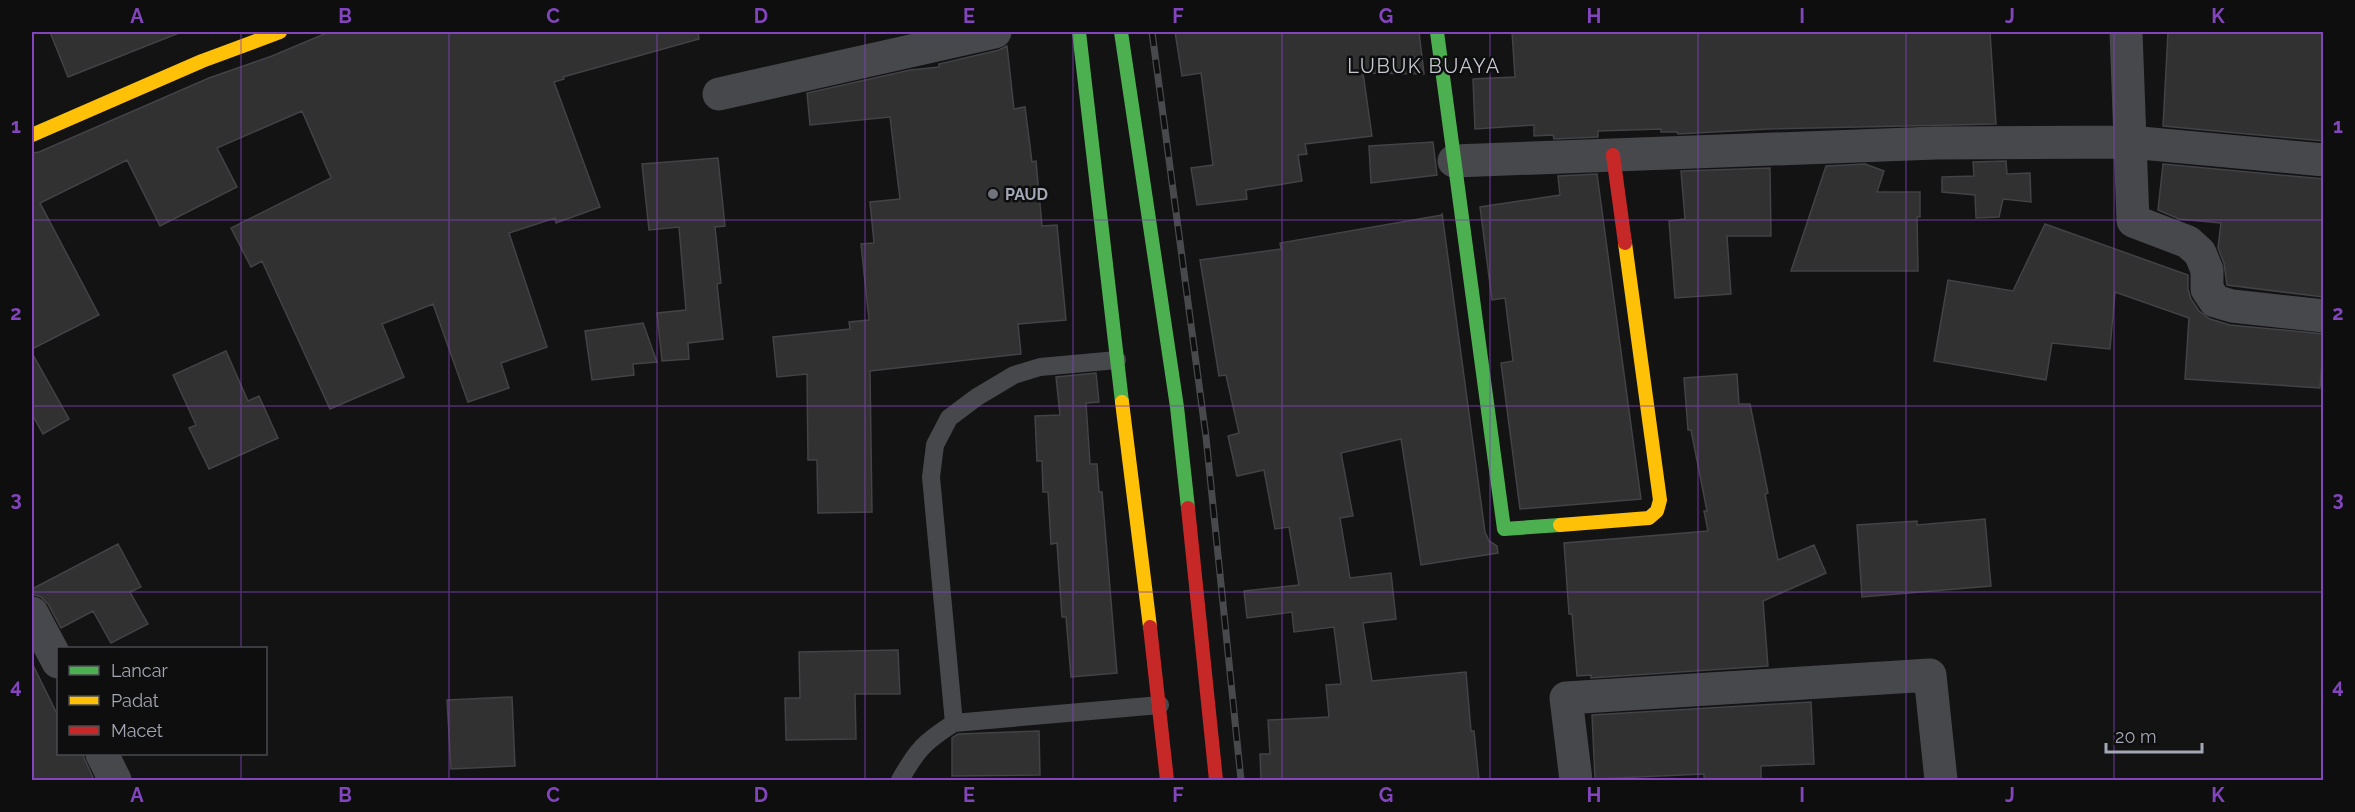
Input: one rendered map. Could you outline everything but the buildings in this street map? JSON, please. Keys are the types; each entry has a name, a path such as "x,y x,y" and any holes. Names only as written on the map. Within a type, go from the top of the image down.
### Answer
{"main road":[{"path":"32,135 202,61 280,32"},
{"path":"1079,32 1160,705 1167,780"},
{"path":"1120,32 1178,407 1216,780"},
{"path":"1437,32 1503,529 1649,518 1657,511 1660,500 1613,155"}],"street":[{"path":"719,94 995,32"},
{"path":"2126,32 2133,221 2188,242 2200,253 2207,270 2207,289 2215,301 2232,306 2324,316"},
{"path":"1454,161 1936,143 2130,142 2324,160"},
{"path":"32,613 57,660"},
{"path":"1576,780 1566,698 1930,675 1941,780"},
{"path":"103,755 114,780"}],"lane":[{"path":"954,723 931,477 935,445 949,418 977,397 1014,375 1040,367 1117,360"},
{"path":"900,780 917,751 929,738 954,723 1160,705"}],"railway":[{"path":"1152,32 1206,437 1241,780"}],"traffic: fast":[{"path":"1079,32 1122,402"},
{"path":"1121,32 1177,407 1188,508"},
{"path":"1437,32 1504,529 1560,525"}],"traffic: slow":[{"path":"32,135 202,61 280,32"},
{"path":"1560,525 1649,518 1657,511 1660,500 1625,243"},
{"path":"1122,402 1150,627"}],"traffic: jam":[{"path":"1613,155 1625,243"},
{"path":"1188,508 1216,780"},
{"path":"1150,627 1167,780"}],"place":[{"name":"PAUD","path":"993,194"}],"district":[{"name":"LUBUK BUAYA","path":"1424,66"}]}
